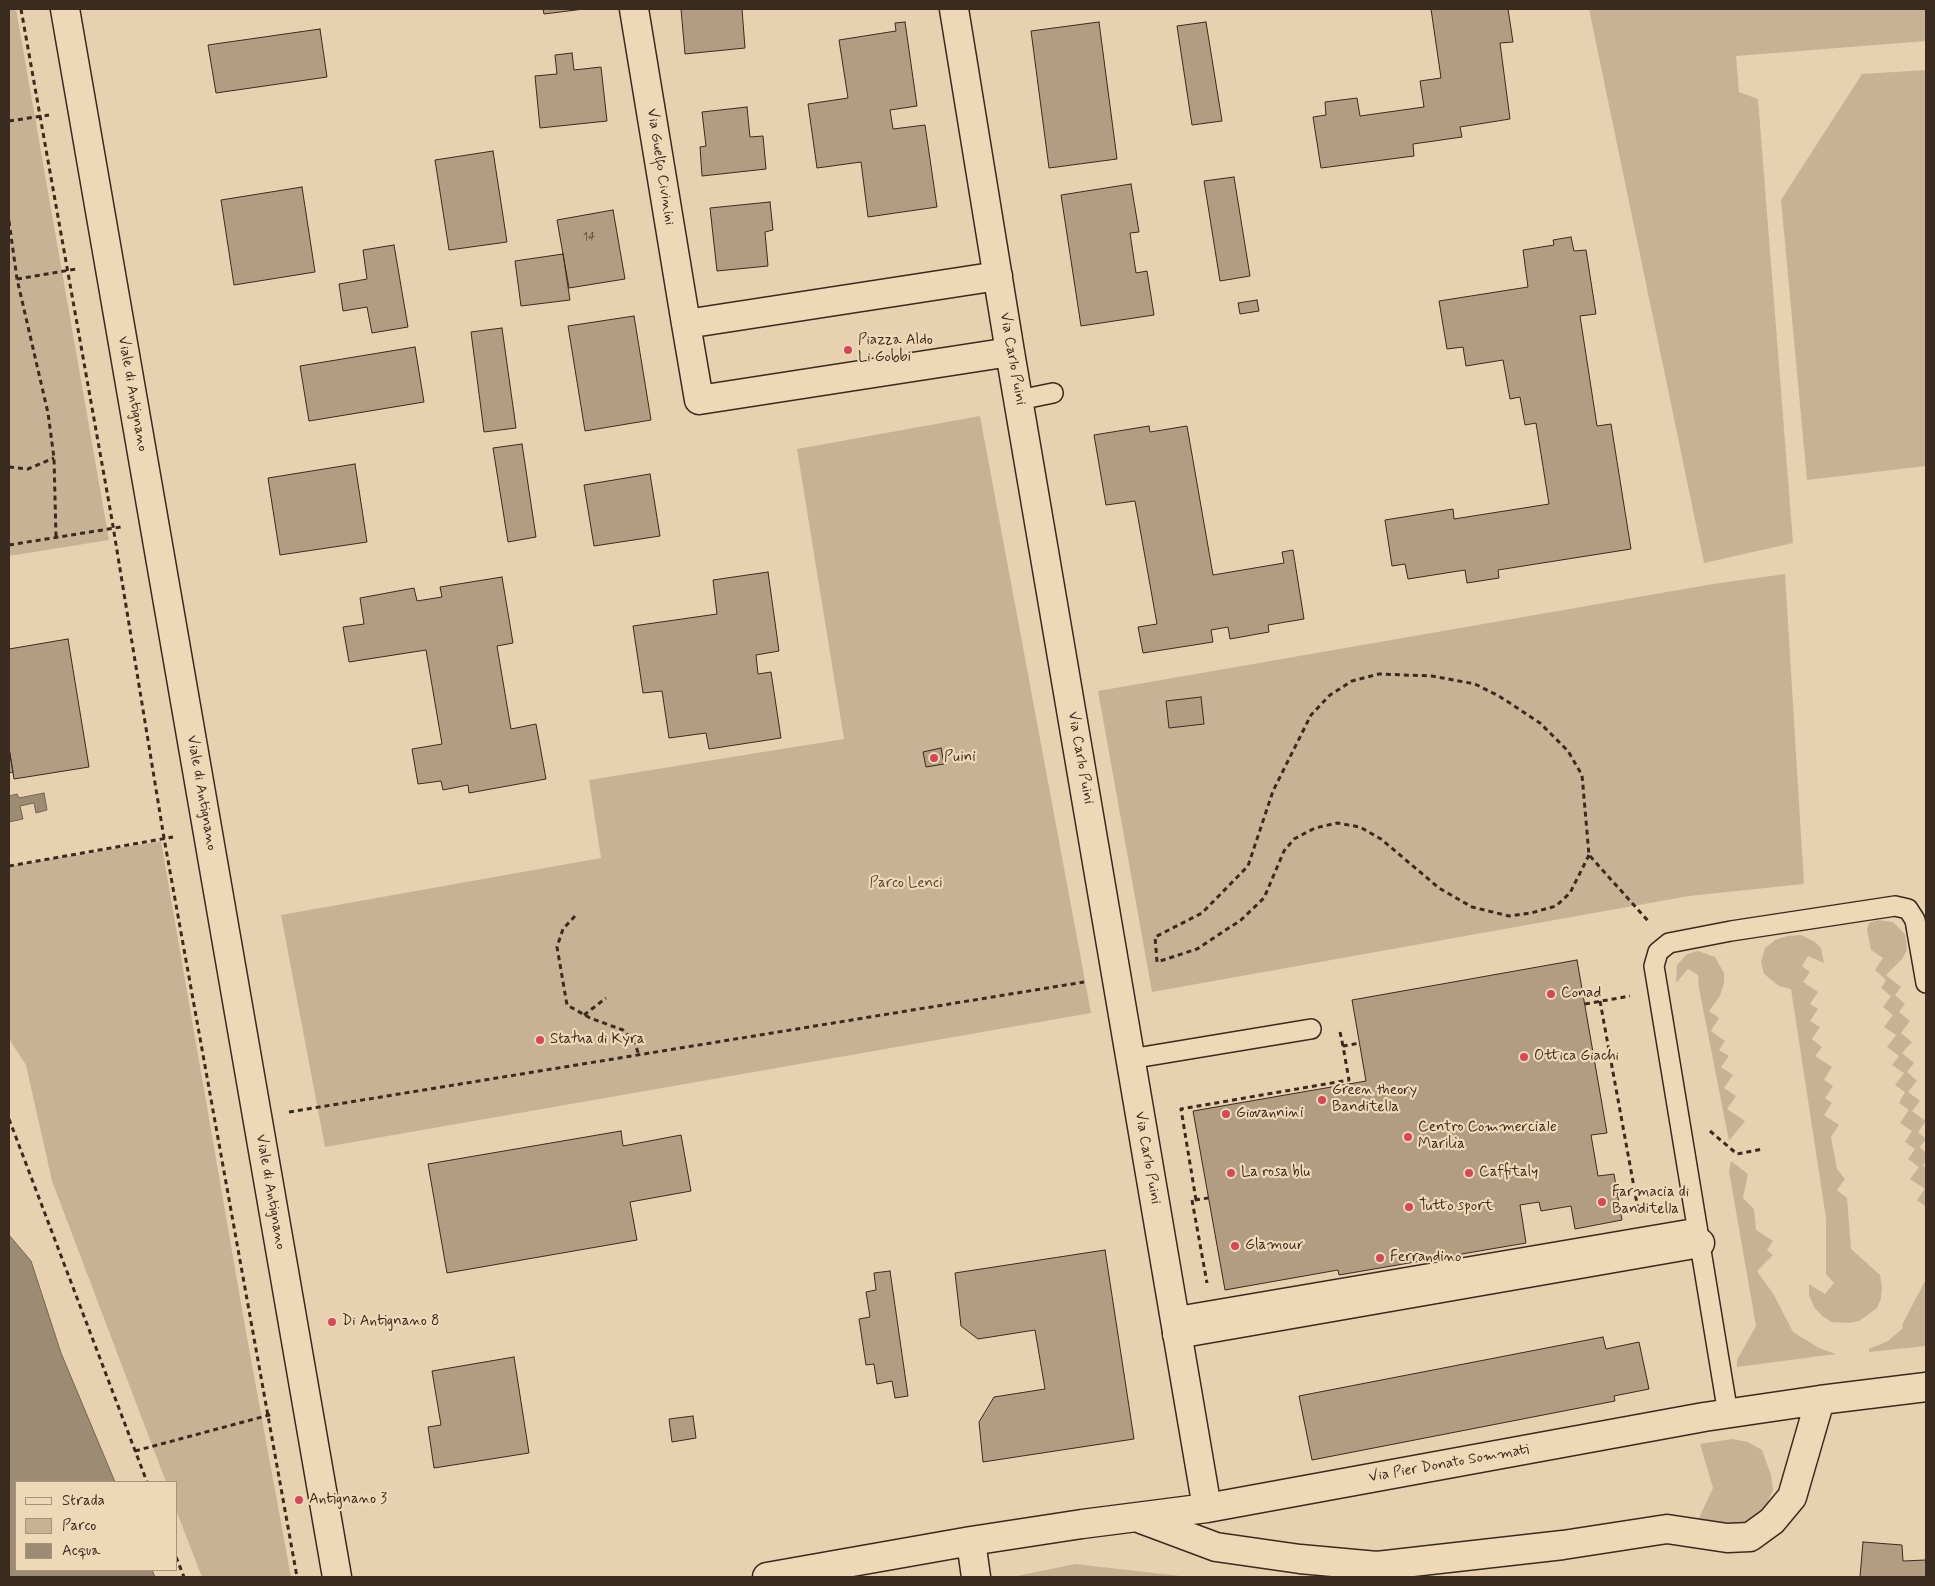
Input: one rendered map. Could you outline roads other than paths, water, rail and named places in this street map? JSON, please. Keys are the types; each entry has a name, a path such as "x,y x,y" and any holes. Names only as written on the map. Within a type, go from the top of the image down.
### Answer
{"street":[{"name":"Viale di Antignano","path":"65,9 337,1577"},
{"name":"Via Guelfo Civinini","path":"634,9 686,324"},
{"name":"Via Carlo Puini","path":"954,9 1010,352 1207,1508"},
{"path":"998,276 686,324 698,400 1010,352"},
{"path":"1176,1326 1699,1235"},
{"name":"Via Pier Donato Sommati","path":"767,1577 971,1541 1207,1508 1728,1414 1926,1387"},
{"path":"1138,1518 1216,1547 1300,1559 1377,1566 1563,1546 1667,1529 1727,1538 1750,1537 1772,1521 1792,1497 1820,1400"},
{"path":"971,1541 976,1577"}],"lane":[{"path":"1019,400 1053,393"},
{"path":"1728,1414 1654,966 1658,952 1669,943 1731,931 1895,906 1908,909 1915,920 1926,983"},
{"path":"1130,1059 1311,1029"}],"water":[{"path":"44,793 47,810 36,813 34,803 20,806 23,819 9,822 9,796 17,794 19,798"},
{"path":"9,1235 31,1261 61,1353 115,1481 15,1481 15,1571 152,1571 155,1577 9,1577"}],"place":[{"name":"Piazza Aldo Li Gobbi","path":"848,350"},
{"name":"Puini","path":"934,758"},
{"name":"Conad","path":"1551,994"},
{"name":"Statua di Kyra","path":"540,1040"},
{"name":"Ottica Giachi","path":"1524,1057"},
{"name":"Green theory Banditella","path":"1322,1100"},
{"name":"Giovannini","path":"1226,1114"},
{"name":"Centro Commerciale Marilia","path":"1408,1137"},
{"name":"La rosa blu","path":"1231,1173"},
{"name":"Caffitaly","path":"1469,1173"},
{"name":"Farmacia di Banditella","path":"1602,1202"},
{"name":"Tutto sport","path":"1409,1207"},
{"name":"Glamour","path":"1235,1246"},
{"name":"Ferrandino","path":"1380,1258"},
{"name":"Di Antignano 8","path":"332,1322"},
{"name":"Antignano 3","path":"299,1500"}],"park label":[{"name":"Parco Lenci","path":"906,884"}]}
